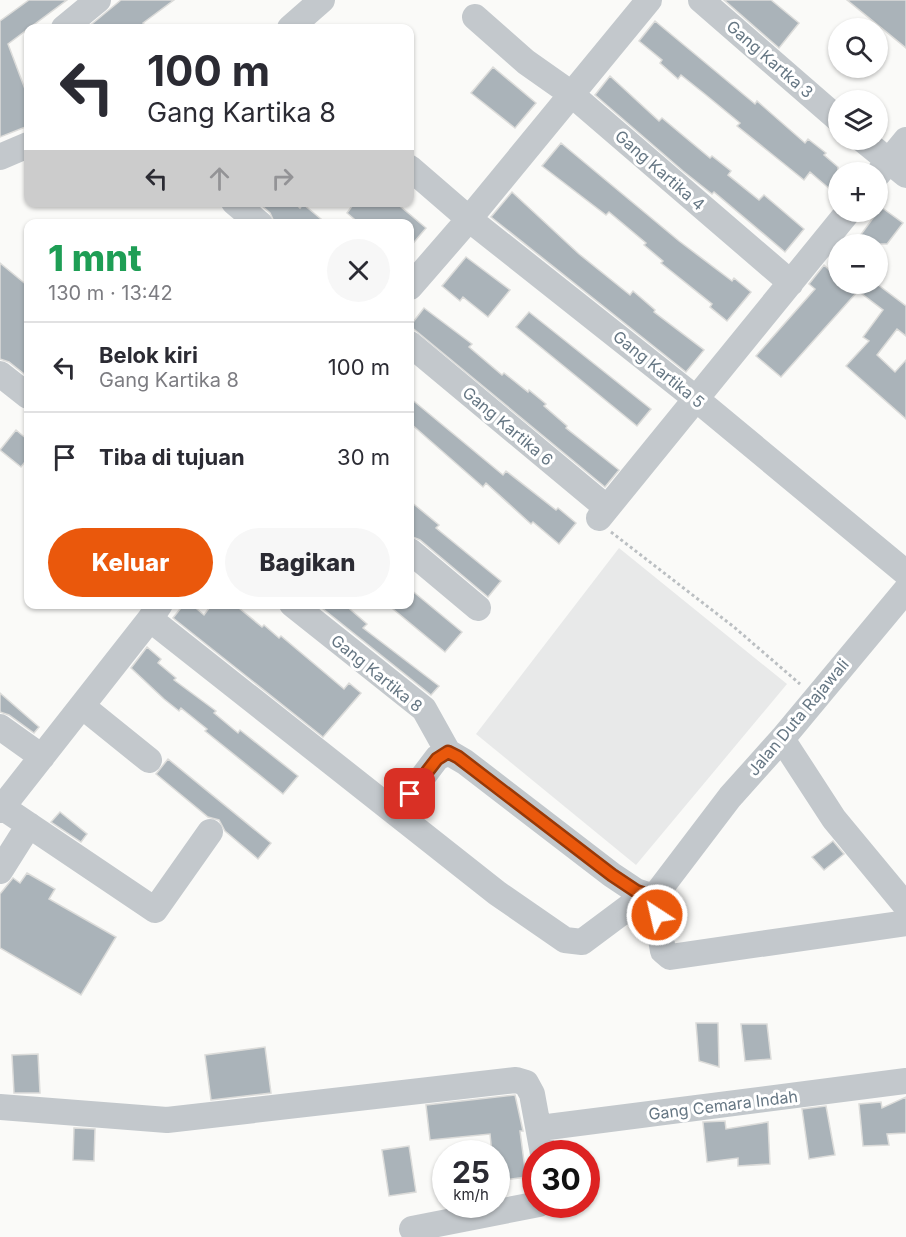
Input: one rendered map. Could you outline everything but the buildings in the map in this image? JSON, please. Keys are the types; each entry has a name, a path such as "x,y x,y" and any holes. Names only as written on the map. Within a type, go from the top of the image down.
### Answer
{"street":[{"path":"69,24 98,0"},
{"path":"295,24 322,0"},
{"path":"414,282 650,0"},
{"name":"Gang Kartka 3","path":"701,0 828,110"},
{"name":"Gang Kartika 4","path":"475,17 526,62 570,93 791,283"},
{"path":"872,150 891,171 906,140"},
{"name":"Gang Kartika 5","path":"414,171 469,219 695,398 906,573"},
{"path":"240,207 254,219"},
{"path":"603,513 840,222"},
{"name":"Gang Kartika 6","path":"414,348 603,513"},
{"path":"0,374 24,393"},
{"path":"414,554 478,608"},
{"name":"Jalan Duta Rajawali","path":"155,612 497,893 565,940 582,942 649,896 906,590"},
{"name":"Gang Kartika 8","path":"298,609 424,709 448,752 465,762 568,844 649,896"},
{"path":"155,612 1,809 29,825 155,910 210,832"},
{"path":"81,706 149,760"},
{"path":"0,727 42,757"},
{"path":"782,739 834,819 906,906"},
{"path":"397,811 437,759 448,752"},
{"path":"0,871 29,825"},
{"path":"649,896 663,951 670,957 906,923"},
{"path":"0,1107 167,1120 516,1080 526,1083 532,1094 541,1140"},
{"name":"Gang Cemara Indah","path":"540,1128 906,1081"},
{"path":"412,1229 522,1207"}],"path":[{"path":"603,513 605,527 735,627 816,696"}],"shaded area":[{"path":"619,548 787,684 636,865 476,734"}],"route":[{"path":"410,794 437,759 448,752 458,757 568,844 612,875 636,891 654,897 657,915"}]}
